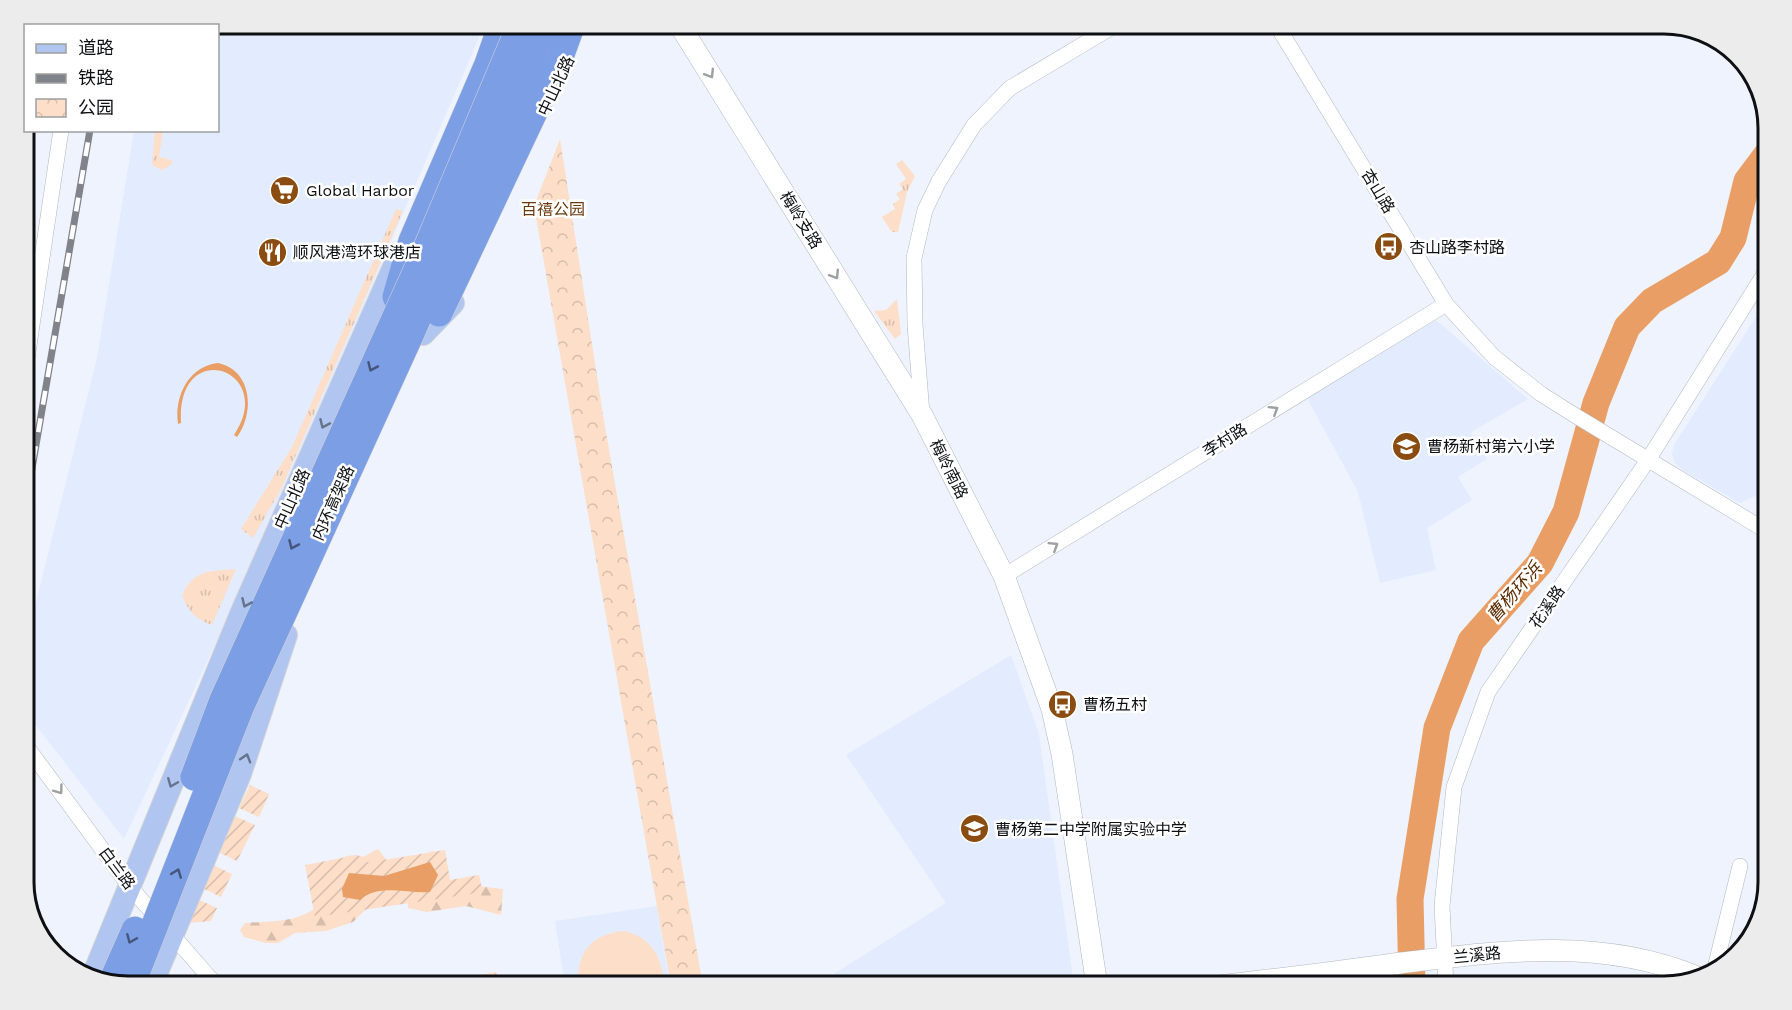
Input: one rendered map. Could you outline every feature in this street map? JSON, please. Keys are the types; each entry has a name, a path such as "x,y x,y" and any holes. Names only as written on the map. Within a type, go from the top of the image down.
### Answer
{"highway":[{"path":"384,339 412,241 488,64 497,35"},
{"name":"内环高架路","path":"115,975 139,920 223,700 434,231 516,35"},
{"name":"内环高架路","path":"135,976 240,708 341,486 539,35"},
{"path":"341,486 431,331 560,57 568,35"}],"main road":[{"name":"中山北路","path":"96,969 241,614 495,35"},
{"name":"中山北路","path":"155,976 240,774 281,644 423,334 553,35"},
{"name":"中山北路","path":"423,334 453,303 569,59 578,35"}],"street":[{"name":"梅岭支路","path":"687,35 922,415"},
{"name":"梅岭南路","path":"1095,976 1054,720 1004,576 922,415 915,325 914,258 925,210 934,190 974,125 1010,88 1099,35"},
{"name":"杏山路","path":"1283,35 1446,304 1494,357 1541,394 1648,460"},
{"path":"35,305 61,132"},
{"name":"花溪路","path":"1442,976 1435,959 1454,787 1488,692 1648,460 1757,285"},
{"name":"李村路","path":"1004,576 1446,304"},
{"path":"1648,460 1758,526"},
{"name":"白兰路","path":"35,758 130,886 208,976"},
{"path":"1717,958 1740,866"},
{"name":"兰溪路","path":"1300,976 1521,950 1591,950 1638,957 1685,973"}],"shaded area":[{"path":"219,35 480,35 231,611 124,839 35,724 35,606 97,358 134,132 219,132"},
{"path":"1757,315 1757,495 1740,503 1684,471 1675,463 1672,454 1674,445"},
{"name":"曹杨新村第六小学","path":"1436,320 1528,399 1471,432 1487,459 1458,477 1472,500 1427,528 1436,570 1380,583 1358,492 1307,398"},
{"path":"218,363 238,374 247,393 246,416 237,437 234,435 244,412 244,393 235,379 222,371 207,371 193,378 184,396 181,423 178,424 178,403 186,384 199,370"},
{"name":"曹杨第二中学附属实验中学","path":"1011,655 1039,734 1073,976 831,976 946,903 846,755"},
{"path":"430,862 438,875 430,892 394,890 375,892 360,900 343,897 342,889 349,873 384,876"},
{"path":"657,906 668,976 563,976 555,921"}],"green space":[{"path":"155,132 163,132 159,157 172,160 171,165 162,170 152,165"},
{"name":"百禧公园","path":"560,139 604,421 701,976 669,976 534,206"},
{"path":"902,160 915,176 907,192 898,232 892,232 882,217 895,209 893,204 900,199 896,194 903,189 899,184 906,179 896,164"},
{"path":"396,209 403,211 281,489 253,538 241,529 292,447"},
{"path":"897,299 901,334 895,339 874,311 886,310"},
{"path":"236,569 212,625 201,620 190,610 182,595 187,587 192,580 204,573"},
{"path":"250,785 269,794 259,817 239,808"},
{"path":"235,816 255,825 237,861 218,852"},
{"path":"378,849 388,862 387,896 364,911 353,922 326,931 295,933 278,943 266,943 244,937 240,930 245,923 292,919 309,912 316,907 334,861 352,855 363,857"},
{"path":"445,850 450,880 479,875 482,889 477,893 315,917 305,865 358,855 366,862 372,862"},
{"path":"434,851 445,878 461,884 503,889 501,915 466,906 427,912 408,908 406,859"},
{"path":"213,865 232,874 221,897 202,888"},
{"path":"197,899 217,908 211,921 188,923"},
{"path":"625,931 643,939 658,958 663,976 578,976 583,955 588,947 603,936"},
{"path":"496,972 497,976 475,976"}],"waterway":[{"name":"曹杨环浜","path":"1412,976 1410,899 1437,728 1471,641 1540,563 1566,512 1596,403 1627,327 1652,301 1718,262 1733,238 1747,181 1757,168"}],"railway":[{"path":"35,451 90,132"}],"place":[{"name":"Global Harbor","path":"285,190"},
{"name":"杏山路李村路","path":"1388,247"},
{"name":"顺风港湾环球港店","path":"272,252"},
{"name":"曹杨新村第六小学","path":"1406,446"},
{"name":"曹杨五村","path":"1062,704"},
{"name":"曹杨第二中学附属实验中学","path":"974,829"}]}
